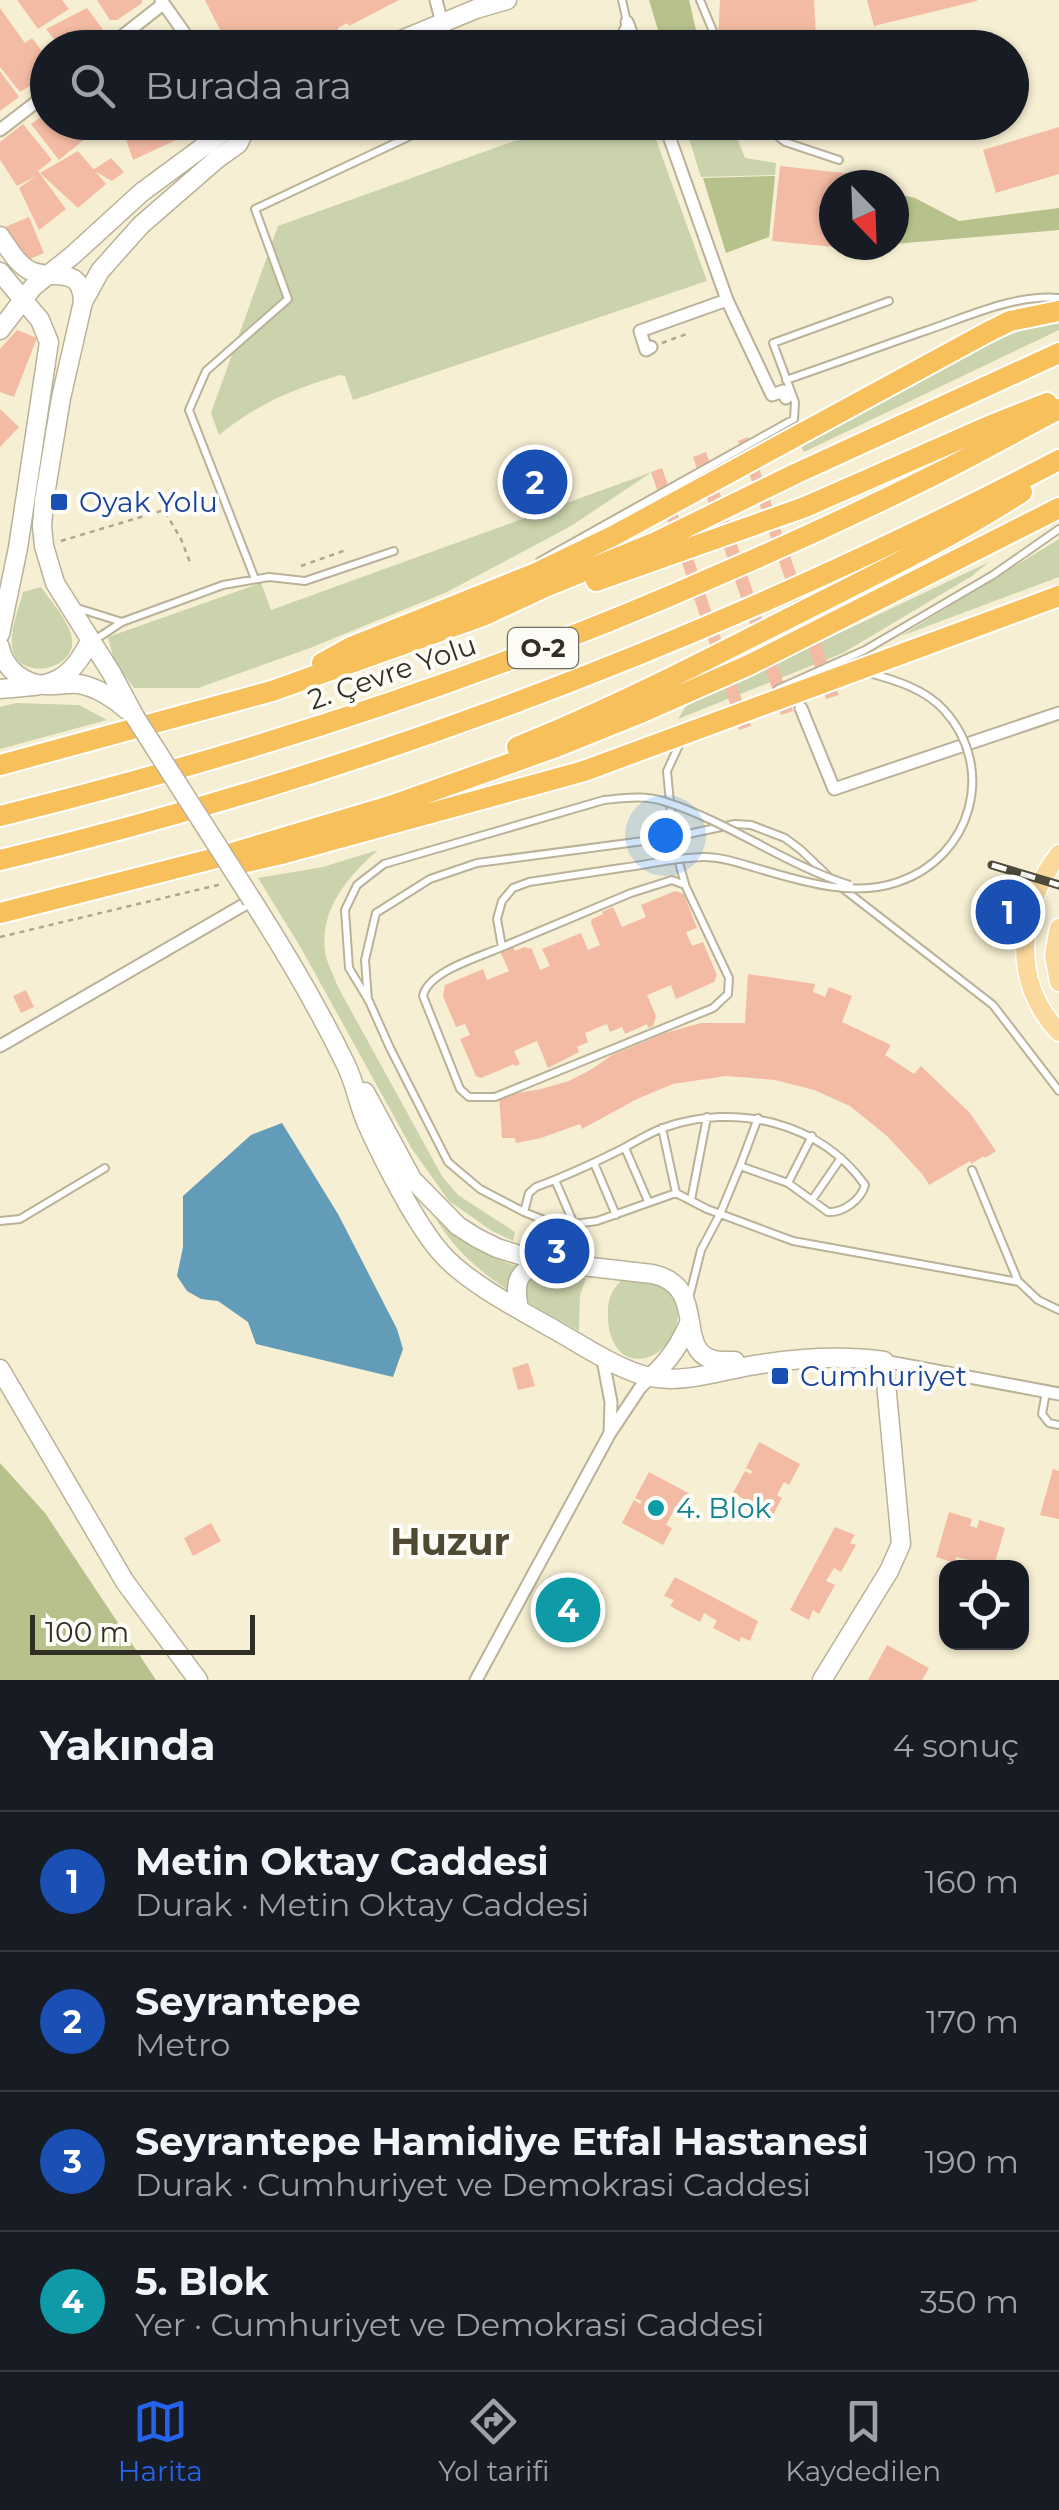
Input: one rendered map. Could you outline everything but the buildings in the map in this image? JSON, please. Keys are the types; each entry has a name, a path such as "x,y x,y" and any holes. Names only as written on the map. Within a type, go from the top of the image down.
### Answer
{"highway":[{"path":"272,691 351,646 572,557 986,333 1051,304"},
{"path":"0,765 272,691 485,615 656,542 1059,353"},
{"path":"485,615 529,604 788,513 1059,400"},
{"name":"2. Çevre Yolu","path":"0,816 264,745 552,644 810,534 1059,409"},
{"path":"330,822 536,740 729,650 980,520 1024,492 1059,461"},
{"name":"O-2","path":"0,860 252,793 371,755 561,686 896,542 1059,461"},
{"path":"0,914 166,871 393,805 480,775 638,714 765,657 1059,508"},
{"path":"166,871 240,864 584,771 1059,596"}],"main road":[{"path":"1059,854 1034,896 1025,938 1029,981 1047,1020 1059,1032"},
{"path":"1059,928 1054,955 1059,982"}],"street":[{"path":"436,0 442,23"},
{"path":"425,30 472,4 507,0"},
{"path":"129,30 162,2 182,30"},
{"path":"627,22 630,30"},
{"path":"0,130 30,108"},
{"path":"0,330 33,287 142,192 212,140"},
{"path":"83,302 100,271 124,243 240,140"},
{"path":"670,140 727,300 772,394 783,391 786,398"},
{"path":"0,236 31,272 68,276 83,295 64,382 42,526 55,582 135,717 286,954 412,1179 458,1226 497,1248 539,1261 669,1280 680,1290 689,1312 693,1340 706,1357 756,1364"},
{"path":"0,272 44,329 49,342 18,548 0,634"},
{"path":"651,347 646,350 640,331 727,300"},
{"path":"0,647 10,671 42,686 76,667 90,642"},
{"path":"0,689 79,684 98,691 135,717"},
{"path":"800,708 834,789 1059,713"},
{"path":"0,1046 252,900"},
{"path":"347,1067 365,1120 403,1194 442,1254 476,1282 619,1366 651,1377 684,1377 756,1364 858,1357 1052,1392"},
{"path":"519,1309 518,1280 523,1270 539,1261"},
{"path":"476,1680 610,1433 640,1388 668,1362 682,1342 689,1312"},
{"path":"602,1356 611,1402 610,1433"},
{"path":"822,1680 890,1572 900,1544 884,1361"},
{"path":"0,1368 126,1582 198,1680"}],"lane":[{"path":"622,0 627,22 623,30"},
{"path":"700,0 712,30"},
{"path":"255,579 189,410 206,371 288,299 254,209 398,140"},
{"path":"782,140 840,160"},
{"path":"786,380 971,315 1051,304 1059,298"},
{"path":"506,585 566,545 794,419 795,402 772,344 889,300"},
{"path":"685,885 672,880 632,893 502,947 426,985 422,996 460,1089 469,1097 494,1098 713,1008 728,994 729,978 685,885 674,845 667,771 685,731 865,650 993,575 1059,528"},
{"path":"90,642 122,622 223,585 269,577 305,581 394,551"},
{"path":"70,606 122,622"},
{"path":"502,947 497,919 502,901 513,888 528,882 702,857 729,860 836,888 861,888 882,886 931,865 948,850 964,822 973,795 970,755 960,730 941,707 913,688 858,670"},
{"path":"861,888 825,877 664,801 637,797 604,800 384,864 357,885 345,910 348,968 448,1162 480,1190 524,1212 549,1222 598,1221 676,1192 720,1214 793,1241 1019,1282"},
{"path":"368,1001 365,960 376,912 430,880 478,863 674,838 735,824 751,825 786,838 858,902 992,1006 1059,1091"},
{"path":"524,1212 529,1194 536,1186 594,1163 662,1128 707,1117 758,1118 812,1136 841,1158 865,1184 864,1190 845,1209 828,1212 788,1183 740,1166"},
{"path":"690,1200 707,1117"},
{"path":"689,1312 701,1250 720,1214 758,1118"},
{"path":"662,1128 676,1192"},
{"path":"788,1183 812,1136"},
{"path":"625,1148 648,1201"},
{"path":"812,1200 841,1158"},
{"path":"594,1163 616,1215"},
{"path":"0,1221 20,1219 105,1168"},
{"path":"972,1170 1019,1282 1038,1300 1059,1310"},
{"path":"555,1180 574,1224"},
{"path":"1052,1392 1042,1414 1049,1424 1059,1426"}],"path":[{"path":"651,347 689,333"},
{"path":"44,546 164,510 191,565"},
{"path":"300,566 346,550"},
{"path":"0,937 239,880"}],"green space":[{"path":"649,0 689,0 696,30 658,30"},
{"path":"517,140 656,140 707,281 353,400 345,376 340,375 276,399 219,435 211,413 278,226"},
{"path":"689,140 738,140 745,158 776,163 775,175 701,177"},
{"path":"775,176 769,237 726,253 703,178"},
{"path":"909,197 959,221 1059,208 1059,230 909,243"},
{"path":"1059,323 1059,330 804,452 801,447 963,357 1012,334"},
{"path":"652,472 571,526 447,592 198,688 134,688 114,661 108,637 261,583 271,610"},
{"path":"1059,539 1059,577 901,636"},
{"path":"989,562 843,653 678,719 686,706"},
{"path":"41,587 66,622 72,646 58,664 35,668 16,658 12,639 23,592"},
{"path":"16,703 79,705 107,720 0,749 0,707"},
{"path":"378,850 346,884 330,910 324,941 327,961 442,1176 458,1195 515,1232 513,1241 449,1201 412,1149 258,878 323,867"},
{"path":"435,1217 505,1262 541,1273 586,1278 580,1295 579,1331 518,1297 480,1270"},
{"path":"626,1277 666,1279 678,1309 676,1327 668,1342 658,1353 645,1358 632,1358 620,1352 612,1339 609,1300"},
{"path":"0,1463 45,1513 156,1680 0,1680"}],"water":[{"path":"282,1123 338,1214 397,1329 403,1349 393,1377 256,1344 248,1322 218,1301 201,1299 187,1291 177,1276 183,1247 183,1196 251,1135"}],"railway":[{"path":"992,865 1059,885"}],"place":[{"name":"Seyrantepe","path":"535,482"},
{"name":"Oyak Yolu","path":"59,502"},
{"name":"Metin Oktay Caddesi","path":"1008,912"},
{"name":"Seyrantepe Hamidiye Etfal Hastanesi","path":"557,1251"},
{"name":"Cumhuriyet","path":"780,1376"},
{"name":"4. Blok","path":"656,1508"},
{"name":"5. Blok","path":"568,1610"}],"district":[{"name":"Huzur","path":"450,1541"}]}
